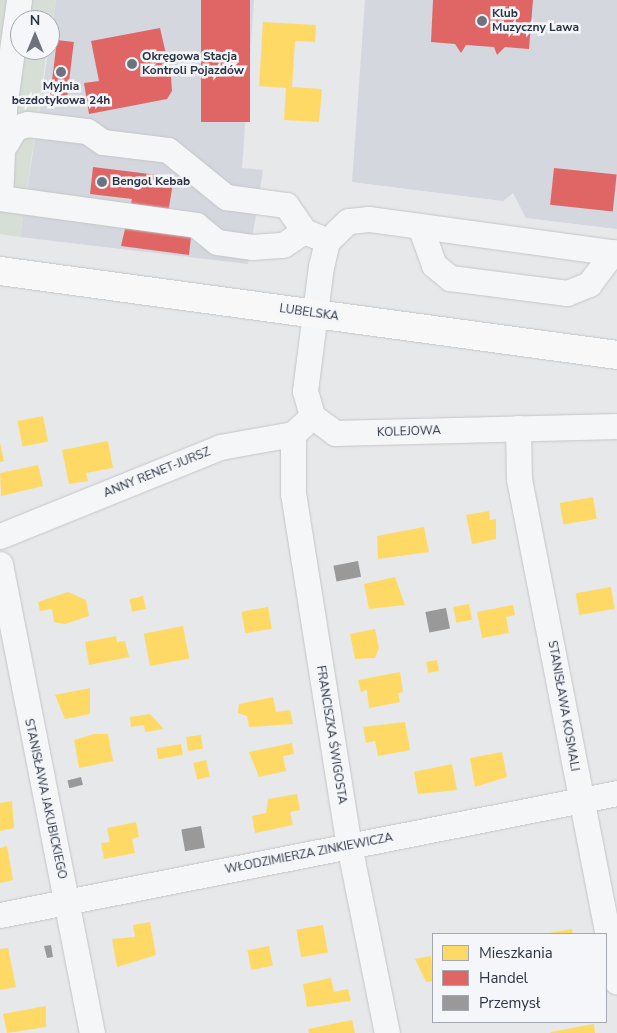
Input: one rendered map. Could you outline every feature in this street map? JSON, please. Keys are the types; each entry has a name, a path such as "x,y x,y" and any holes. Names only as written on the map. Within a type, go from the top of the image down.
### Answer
{"main road":[{"name":"LUBELSKA","path":"0,271 617,355"}],"street":[{"path":"19,0 4,108 6,143 0,197 196,225 217,242 252,247 284,245 304,231"},
{"path":"6,143 15,128 27,124 87,131 103,142 168,150 226,197 286,205 304,231 327,241"},
{"path":"293,434 312,416 304,391 314,313 327,241 348,221 360,218 615,252"},
{"path":"420,226 434,265 450,278 567,293 589,284 615,252"},
{"name":"KOLEJOWA","path":"312,416 321,426 343,433 617,426"},
{"name":"STANISŁAWA KOSMALI","path":"518,428 519,479 617,982"},
{"name":"ANNY RENET-JURSZ","path":"0,536 220,447 293,434"},
{"name":"FRANCISZKA ŚWIGOSTA","path":"293,434 293,493 349,845 387,1033"},
{"name":"STANISŁAWA JAKUBICKIEGO","path":"0,564 92,1033"},
{"name":"WŁODZIMIERZA ZINKIEWICZA","path":"0,915 617,793"}],"shaded area":[{"path":"0,0 56,0 54,10 10,10 10,60 46,60 20,237 0,234"},
{"path":"56,0 254,0 242,168 263,170 248,264 20,237 47,60 60,60 60,10 54,10"},
{"path":"365,0 617,0 617,229 526,218 513,193 503,201 352,182"}],"building: Mieszkania":[{"path":"263,22 316,25 315,42 295,41 292,87 322,89 319,122 284,120 286,88 259,86"},
{"path":"43,416 48,442 22,446 17,421"},
{"path":"108,441 113,468 86,473 88,481 69,484 62,450"},
{"path":"0,443 4,461 0,462"},
{"path":"38,465 43,486 1,496 0,473"},
{"path":"593,497 597,519 563,525 560,503"},
{"path":"489,511 490,520 496,519 496,539 472,544 466,515"},
{"path":"424,527 429,552 378,559 377,536"},
{"path":"395,577 405,605 369,609 364,584"},
{"path":"611,587 615,609 579,615 576,593"},
{"path":"68,592 86,600 89,616 65,624 54,622 52,609 40,611 38,602"},
{"path":"143,596 146,609 132,612 129,599"},
{"path":"469,604 472,620 456,623 453,607"},
{"path":"513,605 515,615 506,617 509,633 482,638 477,612"},
{"path":"268,607 272,629 245,633 241,612"},
{"path":"183,626 189,658 150,666 144,634"},
{"path":"375,629 379,648 375,658 355,659 350,634"},
{"path":"116,636 117,642 125,641 129,657 89,665 85,642"},
{"path":"437,660 439,671 428,673 426,662"},
{"path":"400,672 403,692 398,693 400,702 369,708 367,690 361,692 358,680"},
{"path":"90,688 90,714 65,719 55,695"},
{"path":"273,697 276,712 290,710 293,724 249,727 247,716 238,713 239,704"},
{"path":"150,714 164,729 145,732 144,725 131,727 130,717"},
{"path":"405,722 410,750 378,756 375,741 366,743 363,727"},
{"path":"94,734 108,734 113,761 79,768 74,740"},
{"path":"201,735 203,749 188,751 186,737"},
{"path":"292,743 294,754 283,756 286,771 259,777 249,752"},
{"path":"181,744 183,755 158,759 156,748"},
{"path":"502,752 507,777 475,787 470,758"},
{"path":"206,760 210,777 197,779 193,763"},
{"path":"452,764 457,790 418,794 414,772"},
{"path":"297,794 300,810 290,812 293,825 255,833 252,816 266,813 268,799"},
{"path":"12,801 14,828 0,831 0,803"},
{"path":"136,822 139,837 132,839 135,853 104,859 101,843 110,842 107,828"},
{"path":"7,846 13,880 0,883 0,848"},
{"path":"150,922 156,955 117,967 112,939 135,937 133,925"},
{"path":"323,925 328,953 301,957 296,930"},
{"path":"572,929 573,933 549,933"},
{"path":"269,946 273,966 251,970 247,950"},
{"path":"8,948 16,987 0,990 0,949"},
{"path":"431,956 432,981 426,982 415,959"},
{"path":"331,978 334,992 348,989 351,1001 307,1007 303,984"},
{"path":"46,1006 46,1027 7,1033 3,1014"},
{"path":"352,1020 355,1033 309,1033 308,1029"},
{"path":"594,1024 595,1033 550,1032"}],"building: Handel":[{"path":"201,0 250,0 250,122 201,122"},
{"name":"Klub Muzyczny Lawa","path":"433,0 533,0 529,49 505,47 497,55 494,47 466,45 461,53 455,44 431,42"},
{"name":"Okręgowa Stacja Kontroli Pojazdów","path":"160,28 171,76 172,91 167,99 89,114 84,83 99,81 91,41"},
{"name":"Myjnia bezdotykowa 24h","path":"60,40 74,42 66,105 49,103 55,60 60,60"},
{"path":"93,167 174,177 166,225 192,228 189,255 121,246 132,199 90,194"},
{"path":"554,168 617,175 613,211 550,205"}],"building: Przemysł":[{"path":"358,561 361,577 337,581 333,566"},
{"path":"446,608 450,629 429,633 425,612"},
{"path":"81,777 83,785 69,788 67,780"},
{"path":"201,826 205,848 185,851 181,829"},
{"path":"51,945 53,957 47,958 44,946"}],"place":[{"name":"Klub Muzyczny Lawa","path":"482,21"},
{"name":"Okręgowa Stacja Kontroli Pojazdów","path":"132,64"},
{"name":"Myjnia bezdotykowa 24h","path":"61,72"},
{"name":"Bengol Kebab","path":"102,182"}]}
